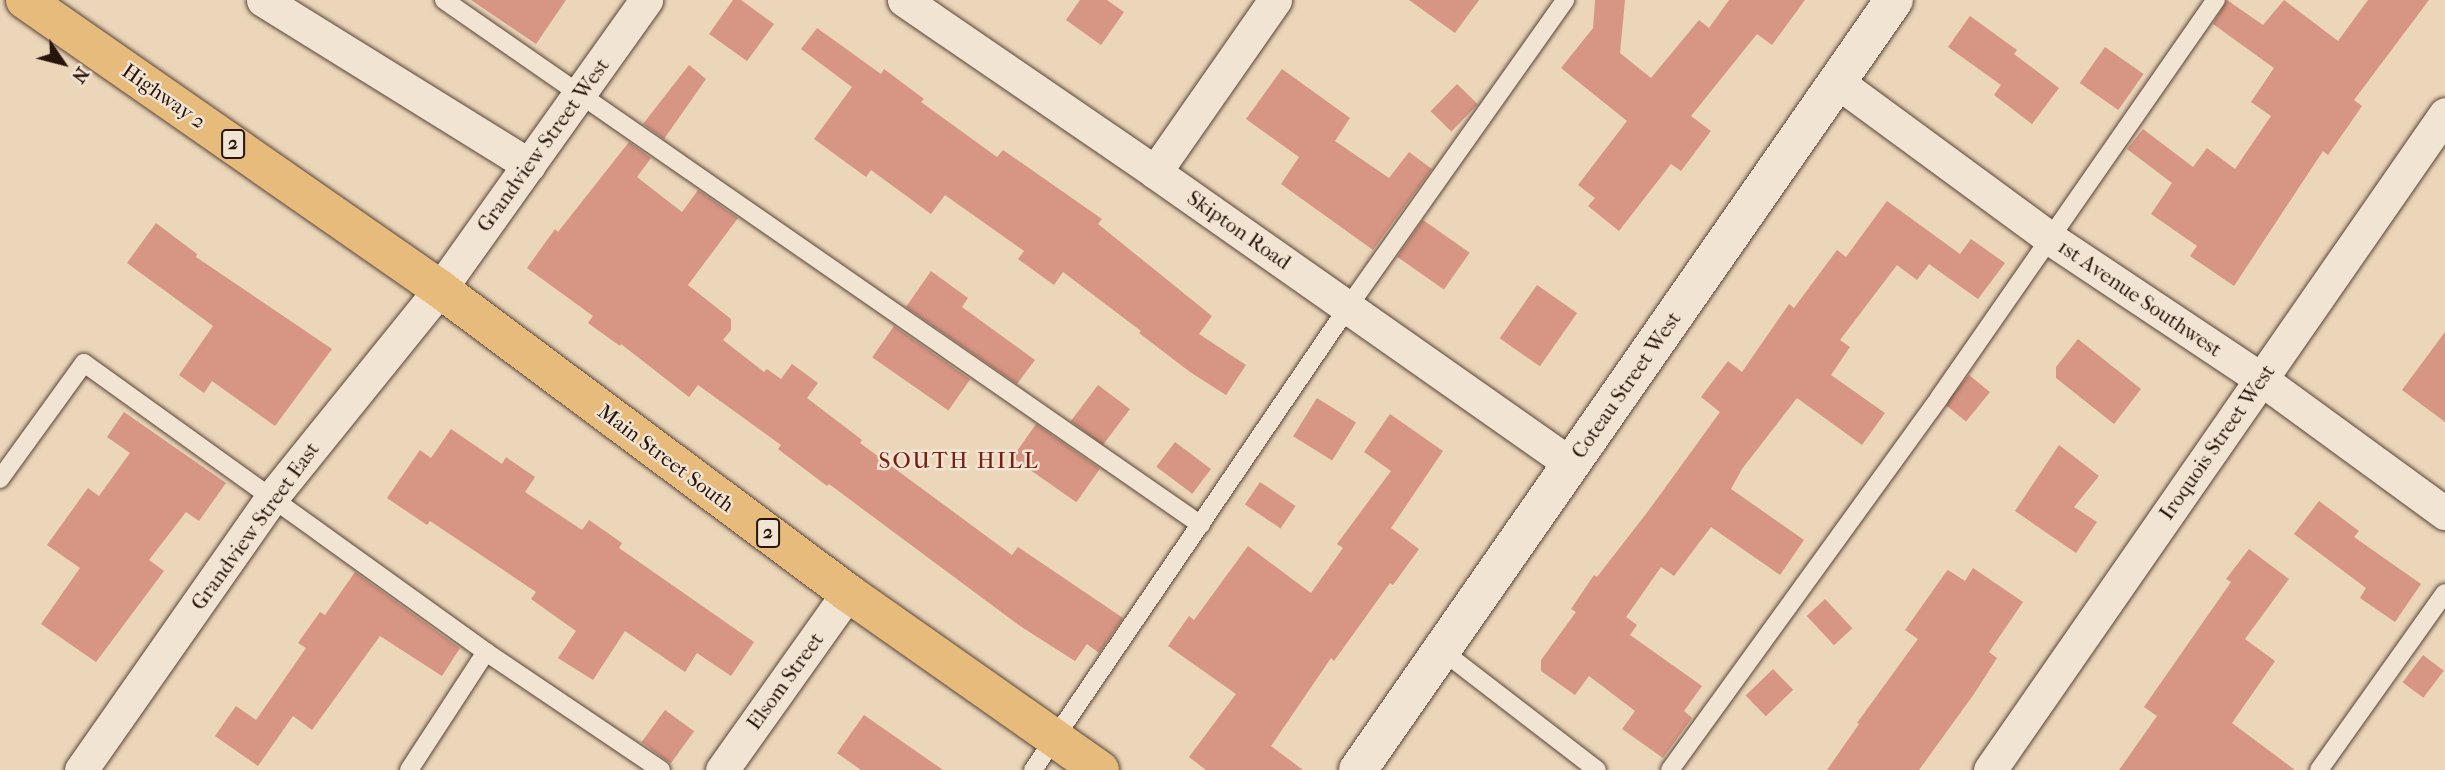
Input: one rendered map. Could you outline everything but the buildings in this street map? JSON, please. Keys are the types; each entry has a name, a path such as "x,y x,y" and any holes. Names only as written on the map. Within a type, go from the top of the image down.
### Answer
{"main road":[{"name":"Highway 2","path":"25,0 440,289"},
{"name":"Main Street South","path":"440,289 848,593 1100,770"}],"street":[{"path":"263,0 529,165"},
{"name":"Grandview Street West","path":"440,289 646,0"},
{"path":"1155,172 1275,0"},
{"name":"Coteau Street West","path":"1357,770 1894,0"},
{"name":"Skipton Road","path":"923,5 1155,172 1571,464"},
{"name":"1st Avenue Southwest","path":"1836,81 2052,239 2261,379 2445,513"},
{"name":"Iroquois Street West","path":"1990,770 2445,114"},
{"name":"Grandview Street East","path":"82,770 273,496 440,289"},
{"name":"Elsom Street","path":"722,770 848,593"}],"lane":[{"path":"444,0 1201,525"},
{"path":"1033,770 1348,307 1565,0"},
{"path":"1670,770 2052,239 2216,0"},
{"path":"0,479 84,363 273,496 486,652 661,770"},
{"path":"2319,770 2445,593"},
{"path":"1440,649 1597,770"},
{"path":"409,770 486,652"}],"district":[{"name":"SOUTH HILL","path":"959,461"}]}
